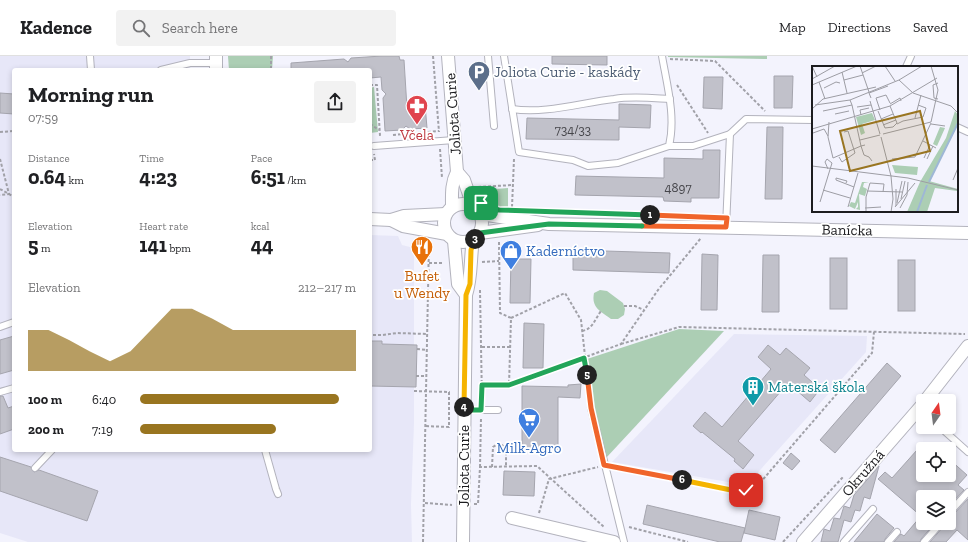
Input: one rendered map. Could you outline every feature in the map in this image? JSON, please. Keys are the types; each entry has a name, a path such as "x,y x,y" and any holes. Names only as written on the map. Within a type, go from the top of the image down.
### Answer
{"street":[{"name":"Joliota Curie","path":"448,56 457,172 453,179 449,210"},
{"name":"Joliota Curie","path":"457,172 464,180 476,210"},
{"path":"372,219 391,220 404,216 449,210 462,204 476,210 482,224 477,236 464,243 450,237 403,226 391,220"},
{"path":"449,210 444,224 450,237"},
{"name":"Banícka","path":"476,210 549,224 968,233"},
{"name":"Banícka","path":"477,236 549,224"},
{"name":"Joliota Curie","path":"463,542 466,295 470,284 471,250 477,236"},
{"name":"Joliota Curie","path":"450,237 458,284 466,295"},
{"name":"Okružná","path":"933,394 968,346"},
{"name":"Okružná","path":"803,542 916,415"},
{"path":"512,518 614,542"}],"lane":[{"path":"90,56 91,68"},
{"path":"488,56 494,126"},
{"path":"504,56 518,152 573,160 588,166 618,163 669,146 693,146 730,134 746,119 812,120"},
{"path":"662,56 670,100 672,134 669,146"},
{"path":"906,66 911,56"},
{"path":"169,68 190,63 216,63"},
{"path":"512,109 525,111 540,110 616,98 670,100"},
{"path":"958,127 968,132"},
{"path":"726,227 730,134"},
{"path":"374,146 418,144 454,140"},
{"path":"0,327 12,323"},
{"path":"0,392 12,389"},
{"path":"591,408 624,542"},
{"path":"464,410 498,410"},
{"path":"948,434 968,452"},
{"path":"35,468 50,452"},
{"path":"266,452 278,494"},
{"path":"956,505 968,492"},
{"path":"844,542 873,509"},
{"path":"924,542 935,530"},
{"path":"888,542 897,532"}],"path":[{"path":"271,56 271,68"},
{"path":"667,56 667,59 715,60 774,119"},
{"path":"673,80 713,139"},
{"path":"372,85 377,85 380,136 439,130"},
{"path":"372,125 379,130"},
{"path":"0,132 12,131"},
{"path":"0,160 8,194"},
{"path":"472,187 513,185"},
{"path":"0,189 12,197"},
{"path":"0,195 8,194"},
{"path":"621,344 658,290 704,235"},
{"path":"499,238 500,313 511,318 565,293 581,320 584,358 591,408"},
{"path":"423,542 429,241"},
{"path":"481,262 499,261"},
{"path":"429,263 444,263"},
{"path":"480,284 482,347 480,468"},
{"path":"624,306 635,306 644,310"},
{"path":"582,331 587,330 593,325 601,311"},
{"path":"509,385 511,318"},
{"path":"482,385 509,385 621,344 679,327 966,334"},
{"path":"549,479 604,465 731,490 746,490 759,484 872,353 874,332"},
{"path":"373,335 397,333 427,334"},
{"path":"482,347 510,347"},
{"path":"417,349 427,350"},
{"path":"416,376 426,376"},
{"path":"414,391 450,392 449,427 425,426"},
{"path":"492,467 493,447 499,443 506,448 506,467"},
{"path":"522,466 537,466 549,479 606,529"},
{"path":"536,523 549,479"},
{"path":"620,524 688,542"}],"shaded area":[{"path":"0,56 190,56 190,68 12,68 12,452 372,452 372,235 398,236 402,245 414,248 414,423 411,504 412,542 28,542 0,533"},
{"path":"734,334 867,336 866,352 752,479 734,483 612,462"}],"green space":[{"path":"228,56 273,56 272,68 229,68"},
{"path":"767,56 767,59 668,57"},
{"path":"374,87 378,132 372,133 372,88"},
{"path":"508,188 508,210 479,209 472,203 471,191"},
{"path":"600,290 607,291 623,303 625,309 624,315 618,319 611,319 595,306 593,298 594,293"},
{"path":"679,329 724,331 606,458 594,406 587,359"}],"building":[{"path":"399,56 400,60 404,60 407,108 425,104 427,128 410,129 406,126 402,130 385,131 383,98 386,94 382,90 381,77 372,78 372,68 291,68 291,63 344,59 348,62 351,58"},
{"path":"552,56 607,56 607,65 552,64"},
{"path":"774,76 793,76 792,108 774,108"},
{"path":"704,77 723,77 722,109 703,108"},
{"path":"0,93 12,94 12,114 0,113"},
{"path":"619,104 651,105 650,128 619,127 619,140 526,139 527,118 619,120"},
{"path":"767,127 783,127 782,199 765,199"},
{"path":"703,150 720,150 719,198 691,198 691,202 664,201 663,197 575,195 576,176 664,178 664,158 703,159"},
{"path":"573,250 670,253 669,273 573,270"},
{"path":"702,254 718,255 717,310 701,310"},
{"path":"763,255 779,255 779,312 762,312"},
{"path":"830,258 847,258 847,309 830,309"},
{"path":"511,259 531,259 530,303 510,303"},
{"path":"898,260 915,260 915,311 898,311"},
{"path":"524,323 544,324 543,368 523,368"},
{"path":"12,337 12,371 0,374 0,340"},
{"path":"372,341 382,341 382,344 417,345 416,387 372,386"},
{"name":"Materská škola","path":"768,345 780,355 786,348 810,368 804,375 820,389 810,402 788,383 738,441 754,455 743,469 734,461 735,459 693,426 705,412 722,427 771,369 758,357"},
{"path":"887,363 901,376 835,453 820,440"},
{"path":"581,384 580,398 558,397 558,449 522,449 522,386 568,387 568,385"},
{"path":"0,396 3,396 8,408 12,407 12,430 0,434"},
{"path":"916,451 916,482 956,482 956,465 967,475 958,485 964,490 956,499 956,490 916,490 916,512 878,479 885,472 892,478"},
{"path":"791,453 800,461 792,470 783,463"},
{"path":"0,457 31,467 34,472 39,470 98,491 87,521 0,491"},
{"path":"879,466 870,499 864,497 860,511 855,510 851,522 844,520 838,542 821,542 824,529 830,531 834,518 840,519 844,506 850,508 854,495"},
{"path":"504,471 535,472 534,496 503,495"},
{"path":"968,499 968,540 957,530 946,542 930,542 940,530 956,530 956,512"},
{"path":"647,505 745,528 741,542 720,542 643,524"},
{"path":"749,510 780,517 775,540 744,533"},
{"path":"877,514 894,528 884,542 854,542"},
{"path":"916,522 916,530 929,530 920,542 894,542 901,534 904,536"}],"place":[{"name":"Joliota Curie - kaskády","path":"479,92"},
{"name":"Včela","path":"417,126"},
{"name":"Bufet u Wendy","path":"422,266"},
{"name":"Kaderníctvo","path":"511,270"},
{"name":"Materská škola","path":"753,406"},
{"name":"Milk-Agro","path":"529,438"}],"route":[{"path":"481,203 486,207 499,210 727,218 726,227 549,224 499,232 480,233 473,240 471,250 470,284 466,295 464,410 481,410 482,385 509,385 584,358 591,408 604,465 731,490 746,490"}]}
